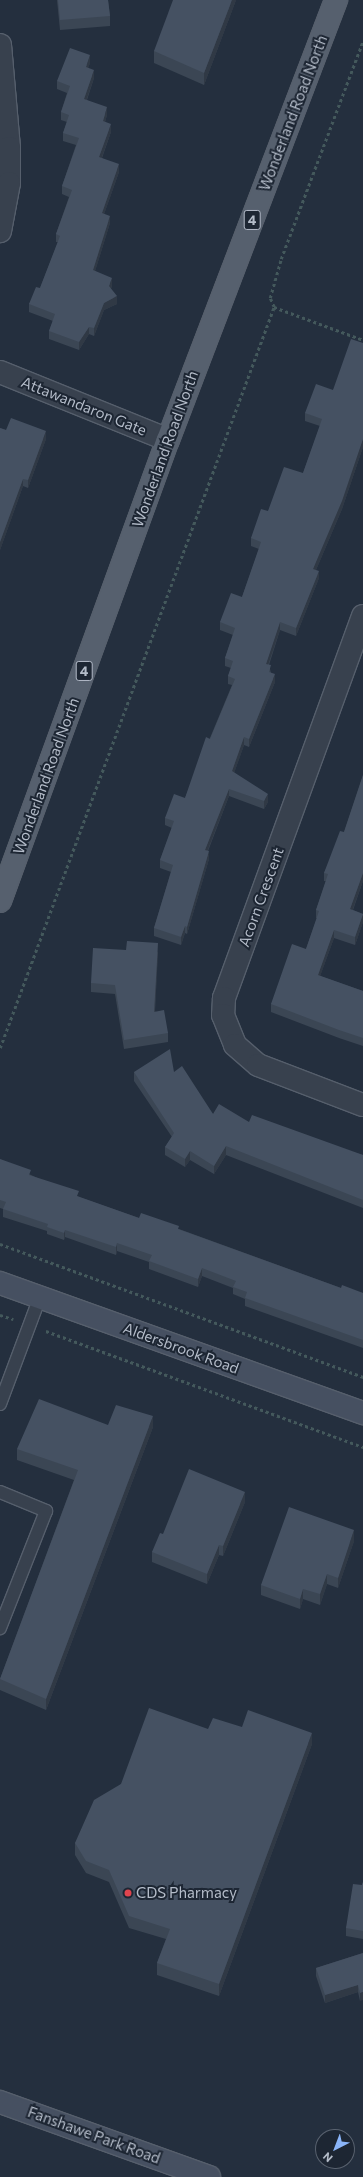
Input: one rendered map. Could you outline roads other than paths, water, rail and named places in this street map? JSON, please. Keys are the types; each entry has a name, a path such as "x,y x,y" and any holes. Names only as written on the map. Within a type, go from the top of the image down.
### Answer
{"main road":[{"name":"Wonderland Road North","path":"0,901 168,440 336,0"}],"street":[{"path":"0,45 9,148 9,183 0,231"},
{"name":"Attawandaron Gate","path":"0,372 168,440"},
{"name":"Acorn Crescent","path":"363,616 224,998 223,1015 235,1045 258,1065 363,1105"},
{"name":"Aldersbrook Road","path":"0,1282 363,1413"},
{"name":"Fanshawe Park Road","path":"0,2102 210,2177"}],"lane":[{"path":"0,1404 31,1325 40,1297"},
{"path":"0,1492 46,1511 0,1628"}],"place":[{"name":"CDS Pharmacy","path":"128,1893"}]}
